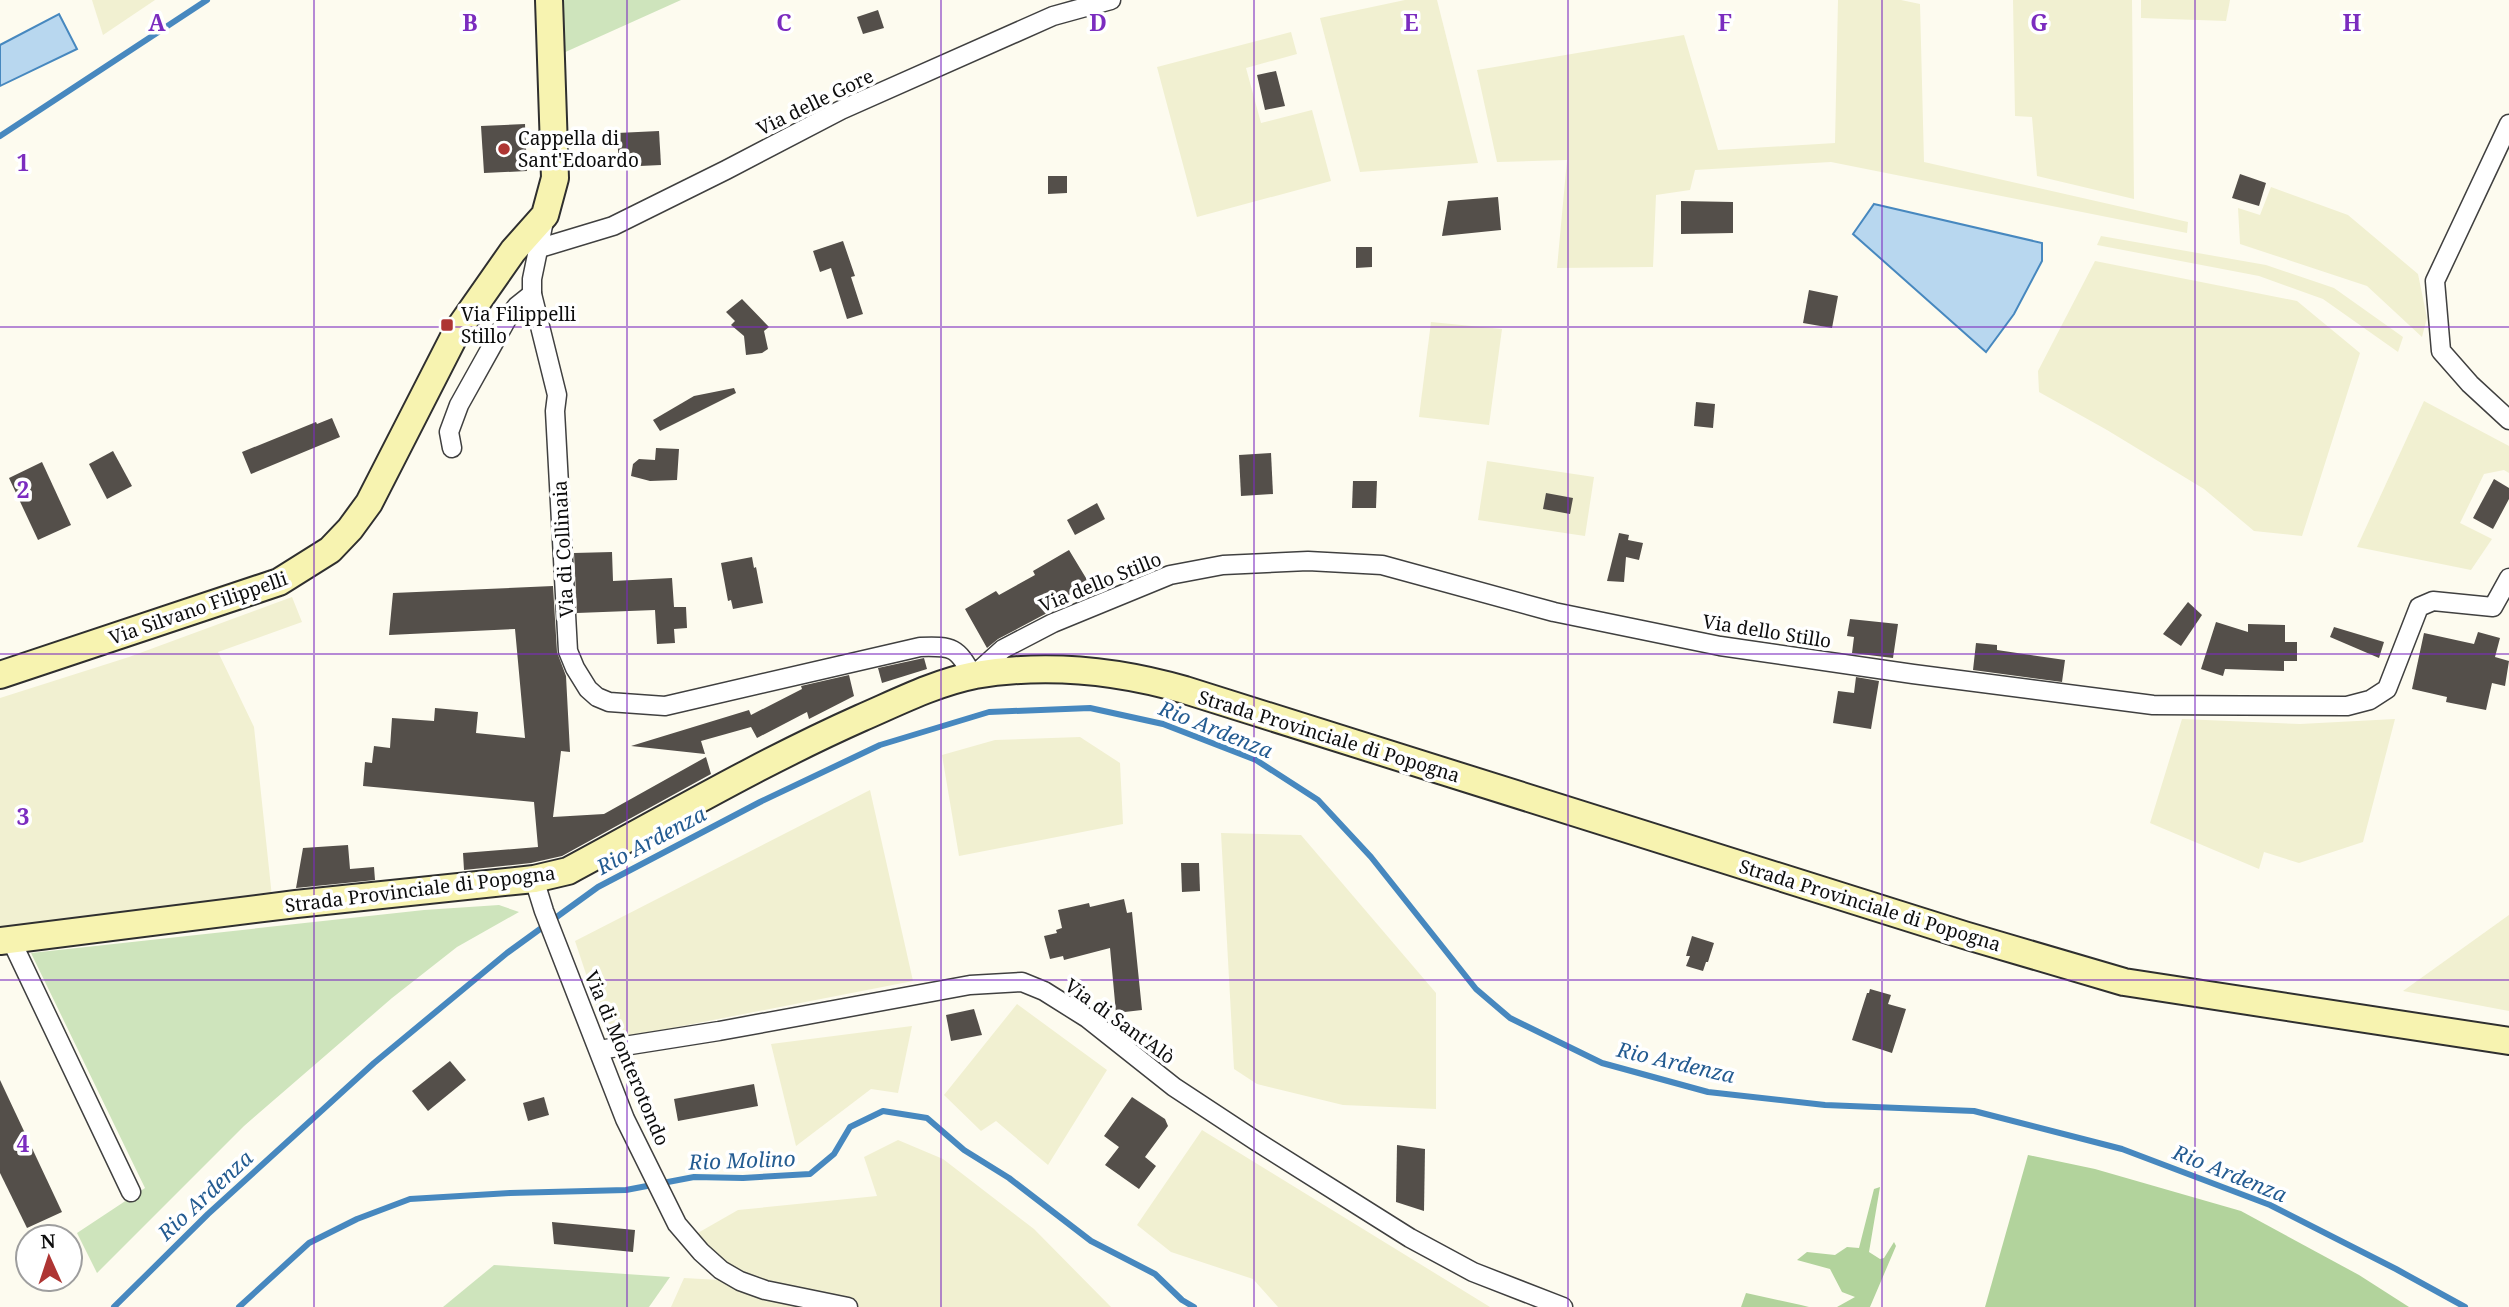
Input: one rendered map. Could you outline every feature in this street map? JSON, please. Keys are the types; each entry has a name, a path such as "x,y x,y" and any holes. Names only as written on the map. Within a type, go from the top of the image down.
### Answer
{"main road":[{"name":"Via di Collinaia","path":"545,215 555,178 549,0"},
{"name":"Via Silvano Filippelli","path":"0,676 279,582 330,550 369,503 457,331 513,251 545,215"},
{"name":"Strada Provinciale di Popogna","path":"6,941 296,904 534,879 568,871 813,739 938,684 973,676 1048,668 1095,671 1137,678 1198,694 1964,935 2124,982 2509,1041"}],"street":[{"name":"Via delle Gore","path":"540,248 612,226 841,110 1053,16 1111,0"},
{"path":"2509,124 2435,281 2441,351 2470,384 2509,420"},
{"name":"Via di Collinaia","path":"545,215 532,279 532,293 556,395 568,652 588,689 609,702 665,706 920,647 941,646 960,653 973,676"},
{"path":"452,448 449,432 459,405 507,319 532,293"},
{"name":"Via dello Stillo","path":"973,676 1003,649 1053,623 1170,575 1223,565 1308,561 1382,565 1555,612 1631,628 1720,646 1899,672 2153,705 2347,706 2370,700 2387,689 2419,607 2433,601 2493,607 2509,578"},
{"name":"Via di Monterotondo","path":"534,879 625,1119 677,1224 701,1252 721,1270 740,1281 765,1290 848,1307"},
{"path":"6,941 131,1192"},
{"name":"Via di Sant'Alò","path":"600,1050 970,985 1022,982 1044,991 1087,1018 1174,1087 1410,1238 1473,1272 1563,1307"}],"green space":[{"path":"92,0 155,0 103,35"},
{"path":"557,0 681,0 561,54"},
{"path":"1405,0 1437,0 1478,163 1360,172 1320,18"},
{"path":"1838,0 1901,0 1920,4 1924,162 2188,222 2187,233 1831,162 1695,170 1690,190 1656,195 1653,267 1557,268 1567,160 1497,162 1477,70 1684,35 1718,150 1835,143"},
{"path":"2013,0 2132,0 2134,199 2037,176 2032,117 2015,116"},
{"path":"2141,0 2230,0 2226,21 2141,18"},
{"path":"1291,32 1297,54 1246,68 1261,123 1312,110 1331,181 1197,217 1157,67"},
{"path":"2271,187 2348,215 2418,274 2427,318 2422,337 2367,286 2240,244 2238,208 2260,215"},
{"path":"2101,236 2266,265 2334,288 2403,337 2398,352 2323,299 2259,276 2097,245"},
{"path":"2095,261 2297,301 2360,353 2302,536 2254,531 2204,489 2039,392 2038,371"},
{"path":"1431,322 1502,329 1489,425 1419,417"},
{"path":"2424,401 2509,446 2509,473 2504,470 2484,474 2460,523 2492,539 2471,570 2357,547"},
{"path":"1487,461 1594,477 1585,536 1478,520"},
{"path":"292,597 302,622 218,652 254,727 272,897 0,928 0,698 129,657"},
{"path":"2182,719 2300,724 2395,719 2363,842 2299,863 2264,852 2259,869 2150,823"},
{"path":"1080,737 1120,763 1123,824 959,856 942,755 995,740"},
{"path":"870,790 913,981 626,1037 604,1028 575,941"},
{"path":"1221,833 1301,835 1436,993 1436,1109 1343,1105 1257,1084 1234,1069"},
{"path":"499,905 519,912 457,947 392,998 244,1126 97,1273 84,1247 84,1228 145,1188 31,953 424,910"},
{"path":"2509,915 2509,1011 2403,991"},
{"path":"1017,1004 1107,1070 1048,1165 996,1121 981,1131 944,1095"},
{"path":"912,1026 898,1093 871,1089 796,1146 771,1044"},
{"path":"1202,1130 1490,1307 1278,1307 1253,1279 1171,1252 1137,1225"},
{"path":"898,1140 943,1159 1034,1229 1111,1307 671,1307 684,1278 738,1281 689,1238 738,1210 877,1196 864,1157"},
{"path":"2028,1155 2095,1169 2241,1211 2359,1275 2409,1307 1985,1307"},
{"path":"1880,1187 1869,1252 1880,1259 1884,1258 1894,1242 1896,1246 1870,1307 1837,1307 1855,1297 1842,1292 1830,1269 1797,1260 1807,1252 1835,1255 1847,1247 1859,1248 1874,1189"},
{"path":"494,1265 670,1277 649,1307 443,1307"},
{"path":"1746,1293 1801,1305 1809,1307 1741,1307"}],"water":[{"path":"59,14 77,49 0,86 0,45"},
{"path":"1874,204 2042,243 2042,261 2014,314 1986,352 1853,234"}],"building":[{"path":"878,10 884,28 863,34 857,17"},
{"path":"1276,71 1285,106 1265,110 1257,75"},
{"name":"Cappella di Sant'Edoardo","path":"525,124 527,171 484,173 481,126"},
{"path":"659,131 661,165 619,167 617,133"},
{"path":"2240,174 2266,183 2259,206 2232,198"},
{"path":"1048,176 1067,176 1067,193 1048,194"},
{"path":"1498,197 1501,230 1442,236 1448,201"},
{"path":"1681,201 1733,202 1733,233 1681,234"},
{"path":"843,241 855,276 851,277 863,314 847,319 831,268 820,272 813,251"},
{"path":"1356,247 1372,247 1372,267 1356,268"},
{"path":"1809,290 1838,296 1832,328 1803,323"},
{"path":"742,299 769,327 764,331 768,349 762,353 746,355 744,336 731,325 735,321 726,312"},
{"path":"734,388 736,393 660,431 653,420 694,396"},
{"path":"1696,402 1715,404 1713,428 1694,426"},
{"path":"332,418 340,437 251,474 242,452"},
{"path":"656,448 679,449 677,480 650,481 631,476 633,464 639,459 655,460"},
{"path":"113,451 132,486 107,499 89,464"},
{"path":"1271,453 1273,494 1241,496 1239,455"},
{"path":"42,462 71,525 38,540 9,478"},
{"path":"2494,479 2509,488 2509,499 2493,529 2473,518"},
{"path":"1353,481 1377,481 1376,508 1352,508"},
{"path":"1546,493 1573,498 1570,514 1543,509"},
{"path":"1097,503 1105,519 1075,535 1067,520"},
{"path":"1619,533 1629,535 1628,540 1643,543 1639,560 1626,557 1624,582 1607,581"},
{"path":"1069,550 1089,583 1062,599 1064,604 998,639 987,648 965,609 996,591 999,595 1035,575 1033,571"},
{"path":"612,552 613,581 672,578 674,607 686,607 687,628 674,629 675,643 657,644 655,610 577,613 574,553"},
{"path":"752,557 763,603 733,609 731,600 728,601 721,563"},
{"path":"553,586 557,652 566,676 570,752 561,751 553,817 604,814 706,757 711,774 562,856 531,863 464,870 463,853 538,847 534,802 363,786 365,762 372,763 374,746 390,748 392,718 434,721 435,708 478,712 476,733 525,738 515,629 389,635 393,593"},
{"path":"2188,602 2202,615 2181,646 2163,634"},
{"path":"1850,619 1898,624 1893,658 1852,653 1854,637 1847,636"},
{"path":"2216,622 2248,632 2248,624 2285,625 2285,642 2297,642 2297,661 2284,661 2284,671 2225,669 2223,676 2201,669"},
{"path":"2334,627 2384,642 2379,658 2330,637"},
{"path":"2478,632 2500,638 2495,657 2509,661 2505,686 2492,683 2486,710 2446,702 2447,697 2412,689 2424,633 2474,644"},
{"path":"1976,643 1997,645 1997,650 2065,660 2062,682 1973,670"},
{"path":"924,658 927,669 882,683 878,668"},
{"path":"849,675 854,696 809,719 807,712 757,738 751,727 701,741 705,754 631,746 749,710 751,715 802,689 801,686"},
{"path":"1856,677 1879,681 1871,729 1833,723 1838,691 1854,693"},
{"path":"348,845 350,869 374,867 375,880 296,888 303,848"},
{"path":"1181,863 1199,863 1200,891 1182,892"},
{"path":"1124,899 1127,913 1132,912 1142,1010 1116,1013 1110,948 1064,960 1063,956 1050,959 1044,936 1057,933 1056,930 1062,928 1058,910 1089,903 1090,907"},
{"path":"1692,936 1714,943 1703,971 1686,966"},
{"path":"1870,989 1891,995 1888,1004 1906,1009 1892,1053 1852,1040"},
{"path":"974,1009 982,1035 951,1041 946,1015"},
{"path":"450,1061 466,1080 428,1111 412,1091"},
{"path":"0,1080 62,1212 38,1223 25,1223 0,1173"},
{"path":"754,1084 758,1106 678,1121 674,1099"},
{"path":"544,1097 549,1115 528,1121 523,1103"},
{"path":"1132,1097 1165,1119 1168,1126 1145,1157 1156,1166 1139,1189 1105,1165 1119,1147 1104,1136"},
{"path":"1397,1145 1425,1149 1424,1211 1396,1202"},
{"path":"552,1222 635,1230 633,1252 554,1244"}],"waterway":[{"path":"0,136 207,0"},
{"name":"Rio Ardenza","path":"114,1307 208,1214 374,1063 507,953 598,887 760,802 880,745 989,712 1090,708 1163,724 1256,760 1318,800 1371,857 1476,989 1510,1018 1602,1063 1708,1092 1825,1105 1974,1111 2122,1149 2270,1205 2465,1307"},
{"name":"Rio Molino","path":"239,1307 309,1243 357,1219 410,1199 626,1190 694,1177 743,1178 810,1174 834,1154 850,1127 883,1111 927,1118 964,1150 1009,1178 1091,1241 1155,1274 1182,1300 1194,1307"}],"place":[{"name":"Cappella di Sant'Edoardo","path":"504,149"},
{"name":"Via Filippelli Stillo","path":"447,325"}]}
